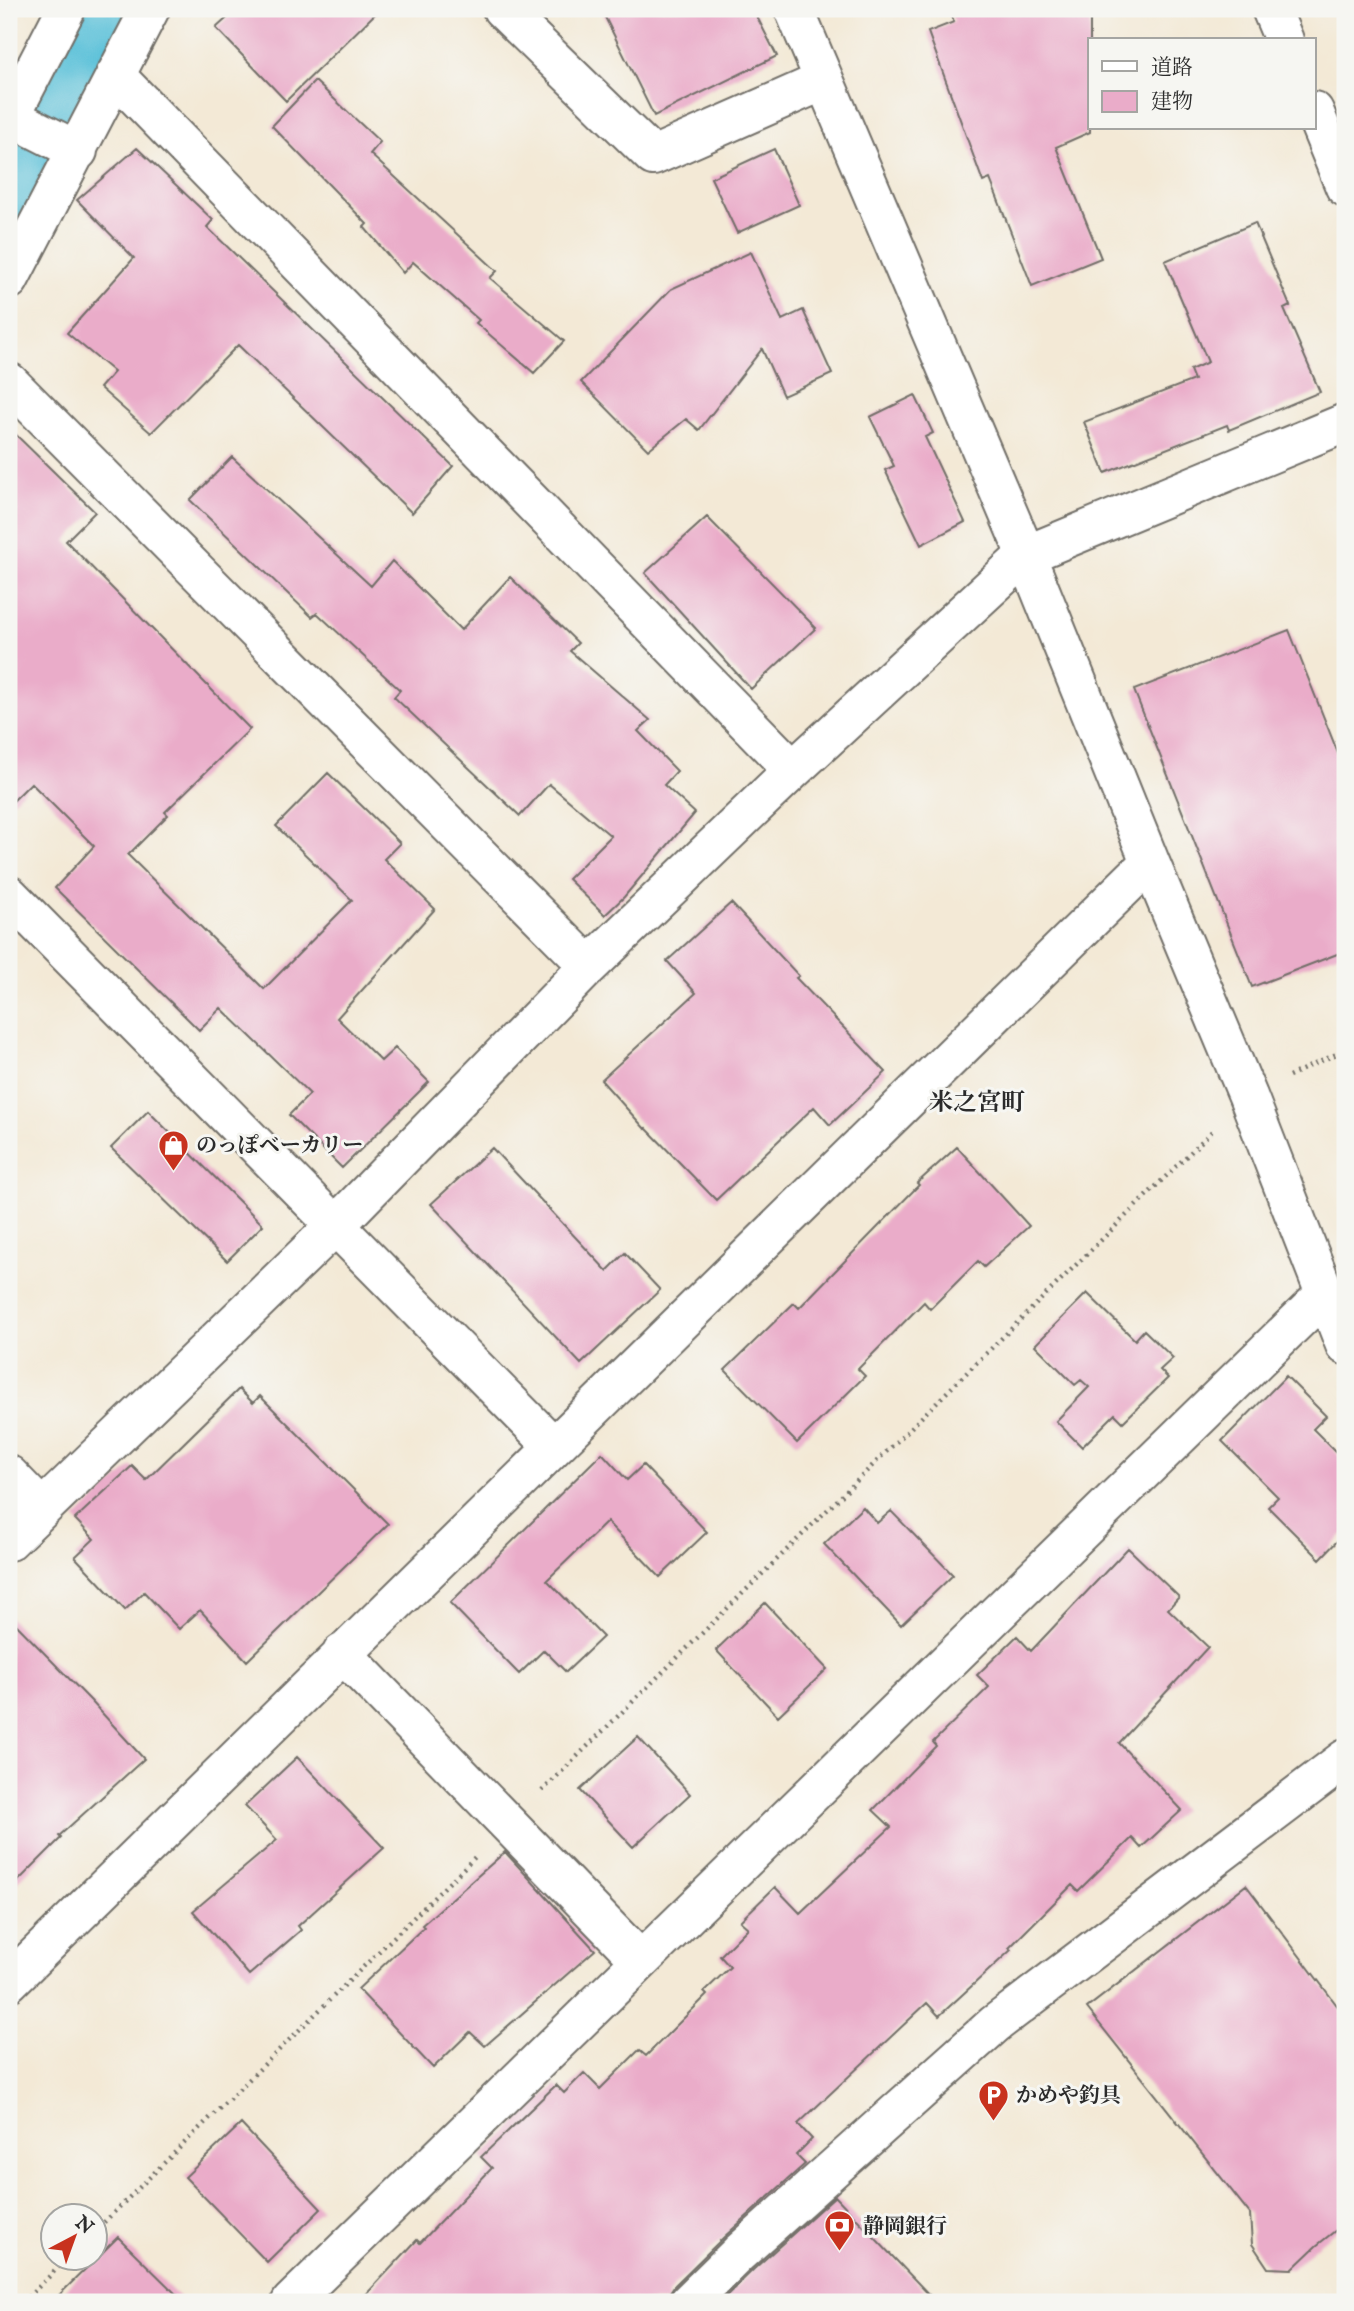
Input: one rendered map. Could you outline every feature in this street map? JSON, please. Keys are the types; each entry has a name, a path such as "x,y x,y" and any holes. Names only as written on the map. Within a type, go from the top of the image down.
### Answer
{"street":[{"path":"66,9 9,117 78,152"},
{"path":"9,280 78,152 150,9"},
{"path":"502,9 653,156 823,82"},
{"path":"794,9 1026,555 1150,863 1248,1096 1345,1345"},
{"path":"1271,9 1283,38"},
{"path":"115,75 793,770"},
{"path":"1316,116 1345,187"},
{"path":"9,382 589,966"},
{"path":"9,1541 335,1226 589,966 793,770 1026,555 1345,423"},
{"path":"9,1982 1150,863"},
{"path":"9,895 553,1446"},
{"path":"291,2302 1324,1295"},
{"path":"9,1475 41,1508"},
{"path":"342,1653 641,1961"},
{"path":"689,2302 995,2024 1345,1759"}],"path":[{"path":"108,2218 1248,1096 1345,1050"},
{"path":"23,2302 54,2272"}],"building":[{"path":"237,9 380,9 286,101 216,28"},
{"path":"601,9 753,9 777,56 654,116"},
{"path":"949,9 1090,9 1090,132 1056,147 1101,258 1032,286 990,179 983,182 928,32 954,22"},
{"path":"315,81 380,142 370,154 497,271 490,278 564,341 534,373 476,323 479,320 413,262 403,273 364,227 367,224 272,126"},
{"path":"137,148 213,220 207,227 453,466 412,513 238,345 151,433 100,388 114,372 67,333 134,258 77,200"},
{"path":"774,149 799,205 737,233 711,178"},
{"path":"1255,223 1290,306 1284,309 1320,392 1229,430 1227,425 1105,473 1084,422 1194,380 1190,370 1208,362 1165,261"},
{"path":"751,252 782,320 803,310 832,374 783,396 762,349 699,430 686,419 648,450 581,382 671,289"},
{"path":"915,395 933,433 925,437 965,522 921,545 885,470 894,466 870,417"},
{"path":"9,428 95,512 66,541 250,729 165,812 168,815 128,855 264,989 352,900 276,826 328,773 400,843 384,859 435,909 337,1018 381,1061 395,1048 429,1082 342,1168 289,1115 310,1094 221,1008 199,1030 55,888 94,846 31,783 9,805"},
{"path":"232,457 371,586 392,561 461,630 510,577 578,643 570,651 650,720 638,731 677,771 664,785 695,813 624,897 605,915 568,879 611,836 549,784 520,816 394,697 400,690 317,613 312,617 190,500"},
{"path":"707,517 816,628 751,689 645,573"},
{"path":"1289,630 1345,771 1345,951 1252,987 1134,690"},
{"path":"731,903 799,976 796,978 886,1072 830,1125 814,1107 716,1200 645,1129 601,1080 696,993 667,961"},
{"name":"のっぽベーカリー","path":"148,1111 263,1225 227,1261 111,1148"},
{"path":"957,1147 1029,1226 984,1267 978,1261 930,1309 924,1302 858,1369 865,1376 797,1443 725,1370 794,1303 799,1308 919,1185 917,1183"},
{"path":"492,1148 607,1271 625,1253 660,1290 581,1364 431,1204"},
{"path":"1087,1293 1135,1340 1144,1330 1173,1358 1160,1370 1168,1378 1123,1422 1115,1414 1082,1447 1056,1421 1089,1387 1081,1380 1075,1385 1035,1345"},
{"path":"1286,1376 1326,1416 1313,1429 1345,1461 1345,1533 1320,1559 1268,1507 1278,1497 1222,1441"},
{"path":"239,1389 253,1403 260,1396 388,1524 247,1661 200,1610 179,1629 144,1592 125,1610 75,1557 94,1539 75,1519 132,1466 146,1480"},
{"path":"602,1453 627,1480 643,1465 707,1532 660,1577 607,1522 547,1580 603,1637 566,1672 544,1650 519,1674 450,1603"},
{"path":"863,1507 877,1523 891,1511 953,1575 901,1625 824,1544"},
{"path":"1128,1548 1179,1597 1168,1609 1208,1647 1119,1743 1182,1810 1141,1848 1132,1838 1078,1891 1072,1885 1009,1948 1011,1950 939,2016 927,2003 798,2124 812,2139 796,2155 805,2164 674,2286 668,2295 668,2302 359,2302 417,2240 420,2243 492,2168 481,2157 556,2085 564,2093 584,2073 600,2089 639,2050 646,2056 707,1995 704,1992 730,1967 720,1956 748,1928 740,1921 775,1887 800,1913 891,1827 873,1810 936,1746 933,1742 989,1687 977,1675 1017,1636 1031,1651"},
{"path":"765,1603 827,1669 778,1716 716,1650"},
{"path":"9,1617 144,1759 59,1836 61,1838 9,1890"},
{"path":"638,1737 690,1794 633,1847 580,1790"},
{"path":"297,1757 384,1848 298,1926 301,1930 249,1975 193,1911 277,1840 245,1806"},
{"path":"505,1852 595,1950 485,2046 470,2032 433,2068 358,1989 424,1927 422,1925"},
{"path":"1246,1885 1345,2016 1345,2223 1292,2269 1268,2268 1252,2244 1250,2214 1087,2008"},
{"path":"241,2124 321,2209 267,2262 185,2177"},
{"name":"静岡銀行","path":"835,2196 936,2302 720,2302 754,2269"},
{"path":"118,2237 184,2302 52,2302 82,2272 108,2272 108,2247"}],"waterway":[{"path":"65,96 110,9"},
{"path":"9,206 26,173"}],"place":[{"name":"のっぽベーカリー","path":"173,1172"},
{"name":"かめや釣具","path":"993,2122"},
{"name":"静岡銀行","path":"840,2253"}],"district":[{"name":"米之宮町","path":"977,1102"}]}
